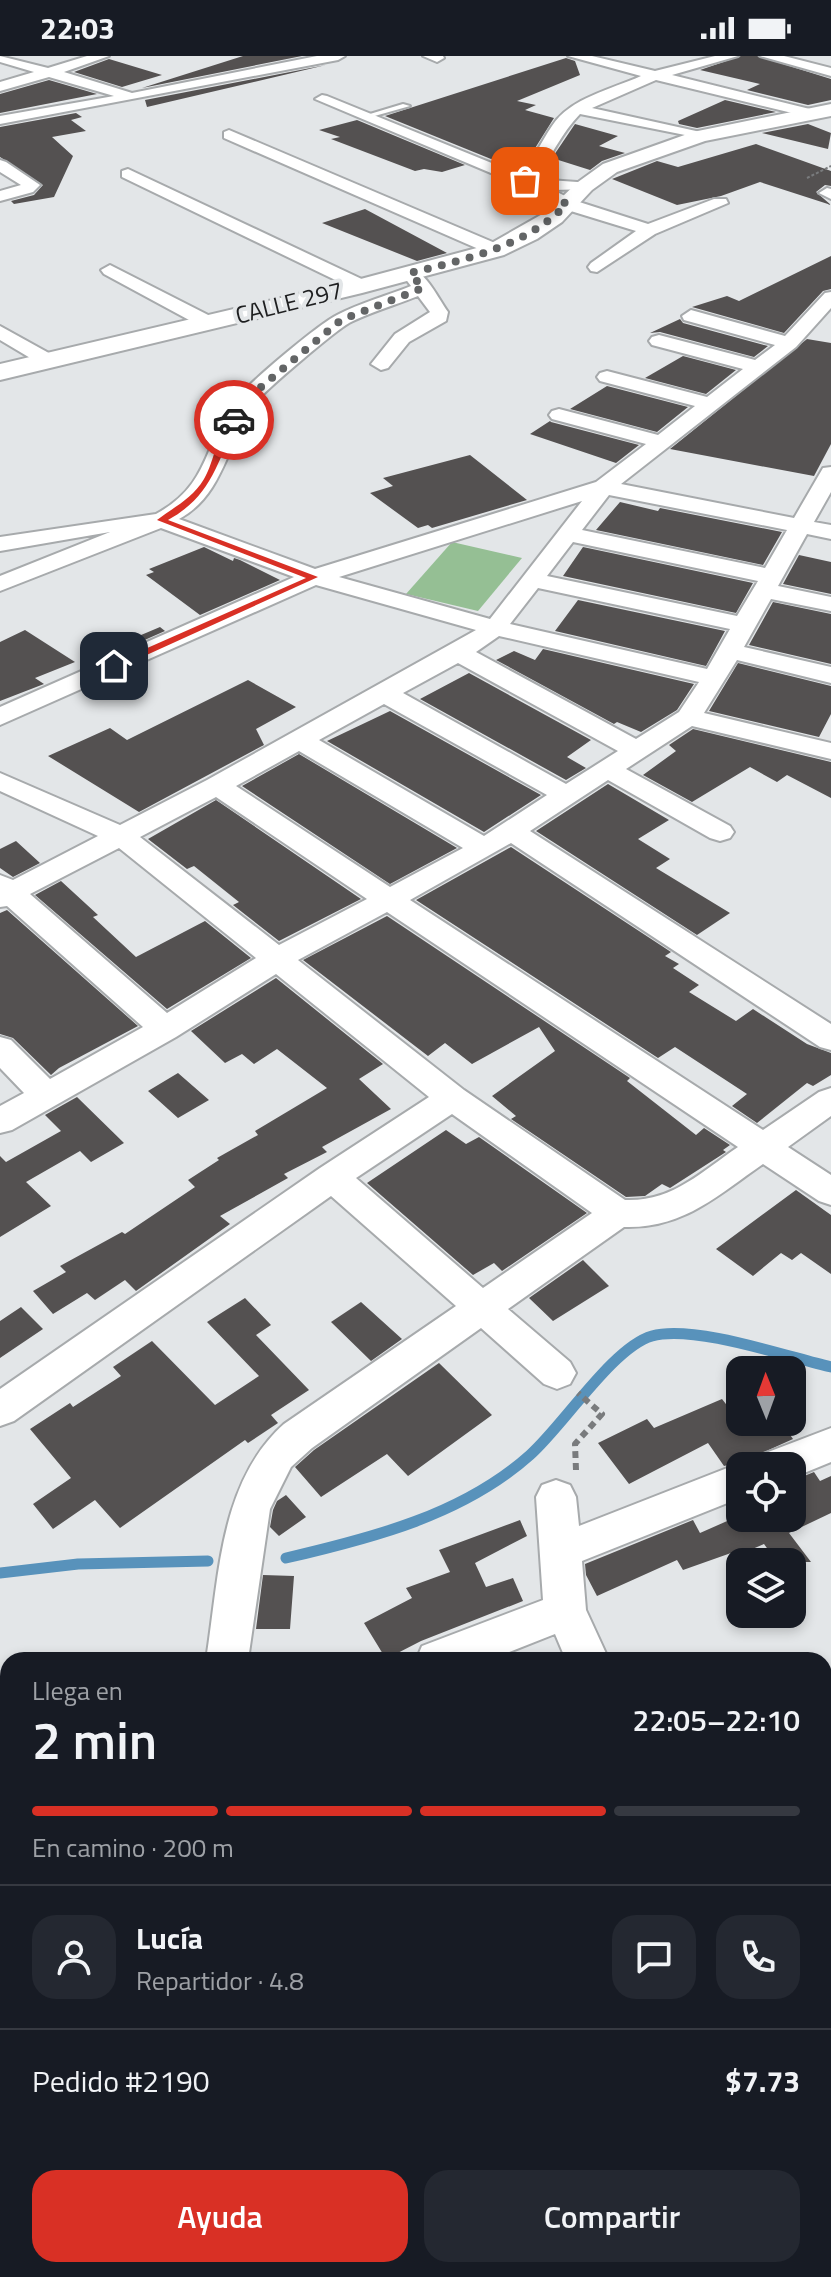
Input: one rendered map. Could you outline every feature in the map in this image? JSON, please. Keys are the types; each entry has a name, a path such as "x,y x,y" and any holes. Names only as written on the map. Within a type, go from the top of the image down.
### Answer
{"street":[{"path":"0,87 102,56"},
{"path":"0,120 338,56"},
{"path":"575,56 822,112"},
{"path":"527,182 559,126 577,109 653,76 731,56"},
{"path":"767,56 831,72"},
{"path":"0,58 134,97"},
{"path":"236,64 264,71"},
{"path":"322,99 527,182 567,204 649,230"},
{"path":"577,109 700,136"},
{"name":"CALLE 297","path":"0,372 362,286 416,280 529,234 610,168 700,136 822,112"},
{"path":"229,135 496,250"},
{"path":"0,165 32,185 0,196"},
{"path":"128,174 362,286"},
{"path":"527,182 585,186"},
{"path":"597,267 649,230 720,203"},
{"path":"110,270 209,323"},
{"path":"0,584 161,520 185,507 209,479 224,437 249,397 341,320 416,280 439,312 439,317 402,338 381,364"},
{"path":"165,1029 4,892 217,786 495,628 604,487 789,343 831,297"},
{"path":"691,316 789,343"},
{"path":"0,332 49,361"},
{"path":"659,341 759,367"},
{"path":"607,377 711,404"},
{"path":"559,415 662,442"},
{"path":"0,1121 165,1029 279,958 484,848 688,717 714,678 831,473"},
{"path":"0,717 314,577 604,487 831,532"},
{"path":"0,544 161,520 314,577 495,628 714,678"},
{"path":"569,534 766,583 831,604"},
{"path":"533,580 743,625"},
{"path":"729,651 831,675"},
{"path":"457,652 638,751"},
{"path":"383,693 568,796"},
{"path":"688,717 831,751"},
{"path":"299,740 484,848"},
{"path":"605,768 720,832"},
{"path":"0,781 121,836 279,958 452,1098 618,1213 644,1214 675,1207 831,1100"},
{"path":"217,786 831,1192"},
{"path":"512,831 831,1039"},
{"path":"0,1048 46,1095"},
{"path":"0,1410 332,1177 452,1098"},
{"path":"332,1177 557,1373"},
{"path":"228,1652 250,1508 277,1455 298,1436 618,1213"},
{"path":"806,1455 831,1445"},
{"path":"561,1551 726,1486"},
{"path":"556,1497 565,1611 584,1652"},
{"path":"458,1652 565,1611"}],"lane":[{"path":"364,117 406,106"}],"path":[{"path":"556,1497 576,1479 575,1444 602,1414"}],"green space":[{"path":"452,542 522,558 478,611 406,594"}],"building":[{"path":"243,56 302,56 142,88"},
{"path":"741,56 757,56 831,79 831,100 808,105 747,90 760,84 700,70"},
{"path":"566,58 575,61 580,75 517,101 536,105 525,110 554,118 532,153 524,151 491,159 385,116"},
{"path":"109,59 162,75 122,87 74,72"},
{"path":"326,65 147,107 145,100"},
{"path":"49,80 97,94 0,113 0,94"},
{"path":"725,100 776,112 697,128 679,124 678,121"},
{"path":"76,113 82,117 71,120 86,131 52,137 73,156 54,197 14,204 11,201 34,195 43,185 0,157 0,127"},
{"path":"357,120 465,165 442,172 415,171 331,139 340,137 319,130"},
{"path":"575,124 618,136 599,146 625,153 602,161 590,170 552,158"},
{"path":"808,124 831,133 828,149 762,133"},
{"path":"756,144 831,171 831,186 825,185 816,192 831,205 760,182 721,196 677,205 612,179 657,161 678,167"},
{"path":"365,209 447,253 417,261 322,223"},
{"path":"831,256 831,289 823,291 784,333 692,307 727,296 739,301"},
{"path":"680,319 683,323 768,346 754,357 660,332 650,333"},
{"path":"807,339 831,343 831,444 814,476 670,449"},
{"path":"683,356 736,370 706,394 645,378"},
{"path":"607,386 688,407 657,432 570,409"},
{"path":"550,421 639,445 616,463 530,434"},
{"path":"470,455 527,500 432,528 428,525 418,528 370,493 393,486 383,478"},
{"path":"620,502 782,532 763,565 596,530"},
{"path":"204,547 233,561 234,558 240,560 280,580 200,615 146,575 154,572 149,569"},
{"path":"583,547 753,583 736,613 563,576"},
{"path":"799,555 831,562 831,594 783,584"},
{"path":"578,600 725,631 706,666 555,631"},
{"path":"773,602 831,614 831,664 749,645"},
{"path":"160,627 165,631 106,657 91,647 124,632 134,638"},
{"path":"25,630 75,662 35,678 44,684 0,701 0,642"},
{"path":"543,649 694,684 677,710 641,732 617,722 614,724 496,660 514,651 535,660"},
{"path":"738,663 831,686 831,714 819,737 709,711"},
{"path":"469,673 591,740 567,757 586,768 566,780 420,699"},
{"path":"248,680 296,707 256,729 264,745 139,812 48,756 110,728 127,740"},
{"path":"390,711 541,795 484,832 327,741"},
{"path":"693,729 831,762 831,798 787,775 777,782 750,767 692,802 643,775 676,751 669,745"},
{"path":"299,754 457,848 390,884 242,786"},
{"path":"608,784 669,820 638,839 670,859 656,868 730,913 697,935 536,831"},
{"path":"216,800 361,899 279,941 233,905 239,902 194,866 187,869 148,839"},
{"path":"16,841 40,863 13,877 0,868 0,849"},
{"path":"511,847 671,952 665,956 679,964 673,968 699,985 689,992 736,1021 753,1009 807,1044 831,1053 831,1075 813,1086 807,1083 757,1123 732,1106 747,1094 675,1047 658,1058 416,900"},
{"path":"61,881 98,915 93,917 136,957 205,921 251,958 167,1009 35,895"},
{"path":"7,910 138,1026 51,1075 13,1038 0,1034 0,913"},
{"path":"387,916 630,1078 627,1081 696,1135 704,1128 730,1145 723,1150 726,1152 670,1188 662,1184 645,1196 626,1197 511,1119 516,1116 492,1096 555,1051 539,1027 472,1064 445,1043 428,1056 303,960"},
{"path":"276,978 383,1064 359,1079 391,1109 322,1147 327,1152 284,1174 288,1178 220,1216 230,1224 136,1291 125,1280 95,1300 87,1293 53,1314 33,1291 66,1272 60,1266 122,1232 125,1234 195,1187 188,1180 219,1160 217,1158 258,1135 255,1131 327,1088 277,1049 254,1064 242,1054 225,1063 191,1031"},
{"path":"178,1073 209,1100 178,1118 148,1091"},
{"path":"77,1097 124,1143 91,1162 80,1151 26,1182 51,1206 0,1237 0,1156 6,1162 61,1131 45,1115"},
{"path":"446,1130 466,1144 479,1137 587,1213 502,1271 494,1263 473,1275 367,1183"},
{"path":"796,1190 831,1215 831,1274 801,1253 792,1260 781,1253 753,1276 716,1249"},
{"path":"583,1260 609,1286 553,1321 529,1298"},
{"path":"245,1298 271,1325 256,1335 309,1390 271,1415 278,1423 248,1443 245,1440 120,1528 95,1500 53,1529 33,1504 71,1478 30,1429 70,1403 73,1407 121,1376 113,1367 152,1341 215,1405 259,1376 207,1322"},
{"path":"361,1302 402,1339 371,1361 331,1322"},
{"path":"21,1307 43,1329 0,1358 0,1321"},
{"path":"439,1363 492,1415 408,1476 387,1454 321,1497 295,1467 314,1450"},
{"path":"722,1399 726,1404 726,1436 791,1436 793,1439 764,1452 726,1452 724,1466 708,1443 629,1484 598,1443 647,1419 654,1428"},
{"path":"814,1472 820,1481 831,1476 831,1513 806,1525 806,1475"},
{"path":"286,1495 306,1517 279,1536 270,1527 277,1501"},
{"path":"520,1520 527,1536 475,1563 486,1587 513,1578 523,1601 400,1652 382,1652 364,1623 412,1598 406,1588 450,1572 439,1550"},
{"path":"693,1520 700,1533 726,1522 726,1532 791,1532 800,1548 767,1548 764,1544 755,1548 726,1548 726,1555 683,1570 677,1560 597,1596 586,1575 585,1564"},
{"path":"263,1575 294,1576 290,1629 256,1629"}],"waterway":[{"path":"286,1558 415,1522 476,1494 530,1455 621,1355 652,1336 670,1333 715,1338 831,1367"},
{"path":"0,1573 78,1564 208,1561"}],"way so far":[{"path":"234,420 249,397 341,320 423,288 410,273 496,250 529,234 567,204 525,181"}],"route":[{"path":"114,666 314,577 161,520 185,507 209,479 224,437 234,420"}]}
